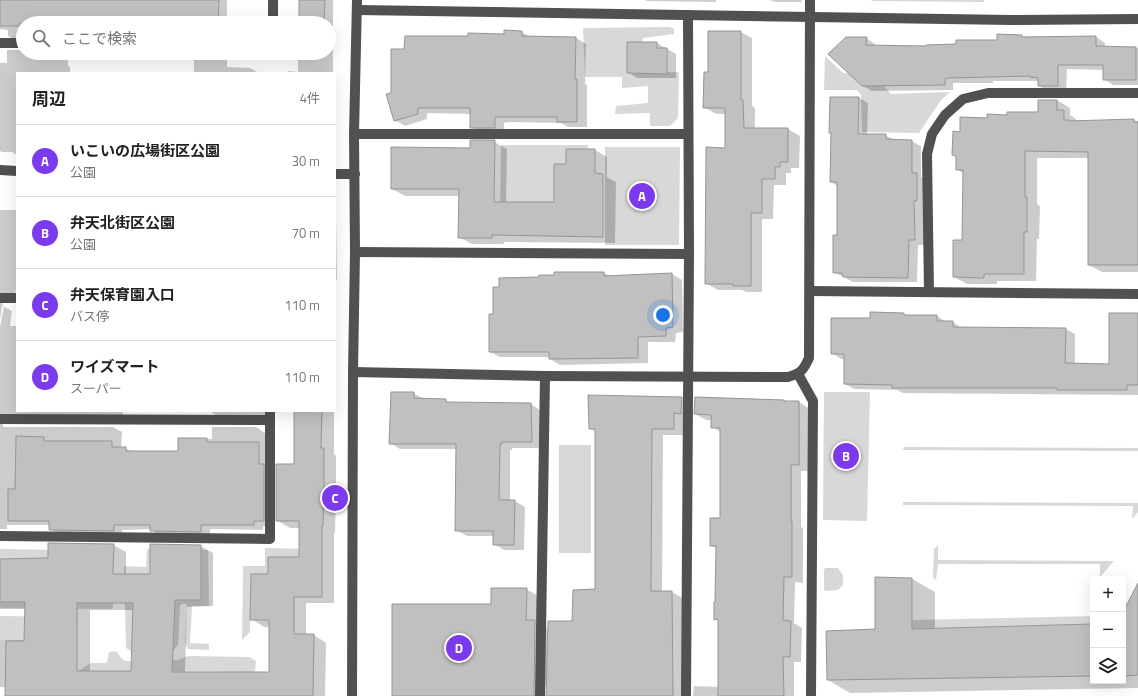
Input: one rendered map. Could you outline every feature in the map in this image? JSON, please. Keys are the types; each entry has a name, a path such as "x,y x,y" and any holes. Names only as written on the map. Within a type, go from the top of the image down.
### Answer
{"street":[{"path":"272,0 273,16"},
{"path":"352,696 355,252 354,134 357,0"},
{"path":"353,372 545,376 788,377 798,374 804,369 809,358 810,0"},
{"path":"357,10 1012,20 1138,19"},
{"path":"686,696 689,254 688,15"},
{"path":"0,42 16,43"},
{"path":"929,292 927,154 932,134 945,115 963,99 988,93 1138,93"},
{"path":"354,134 688,134"},
{"path":"0,170 16,171"},
{"path":"336,174 355,174"},
{"path":"355,252 689,254"},
{"path":"810,291 1138,294"},
{"path":"0,298 16,298"},
{"path":"798,374 813,401 811,696"},
{"path":"540,696 545,376"},
{"path":"0,419 270,415 270,539 0,536"}],"shaded area":[{"path":"984,0 984,2 871,1"},
{"path":"670,27 674,29 674,34 643,38 642,42 627,42 627,73 679,72 678,118 670,126 650,126 650,113 615,114 616,106 648,103 648,86 622,88 622,77 585,77 583,28"},
{"path":"825,56 843,73 870,73 875,76 891,94 950,92 941,100 919,133 862,132 861,95 857,90 824,90"},
{"path":"501,145 588,145 588,149 566,149 566,164 554,205 544,205 544,202 507,202 507,218 500,220"},
{"path":"605,147 680,147 679,245 605,245"},
{"path":"824,392 870,392 867,521 823,520"},
{"path":"559,445 591,445 591,553 559,553"},
{"path":"904,447 1138,448 1138,451 903,450"},
{"path":"903,502 1138,503 1138,512 1132,519 1133,506 903,505"},
{"path":"938,545 938,560 1114,561 1101,576 1100,564 938,564 936,580 933,577 934,549"},
{"path":"265,548 322,549 322,557 269,557 268,574 251,574 250,632 242,640 243,566 265,566"},
{"path":"0,549 114,551 113,558 0,559"},
{"path":"147,549 208,550 209,606 192,606 190,643 209,644 209,650 188,649 185,643 186,604 182,604 180,606 178,645 174,650 131,651 126,648 124,566 146,567"},
{"path":"825,568 838,568 843,575 843,585 838,590 824,590"},
{"path":"0,602 113,603 113,607 111,609 0,608"},
{"path":"0,616 78,617 77,624 25,624 24,641 0,640"},
{"path":"1090,616 1090,624 912,629 912,620"},
{"path":"115,651 125,661 178,660 188,656 250,657 256,661 255,672 78,671 91,663 107,662 109,652"}],"building":[{"path":"0,0 219,0 218,16 16,16 16,26 0,26"},
{"path":"299,0 325,0 324,16 299,16"},
{"path":"504,30 522,31 522,36 576,37 575,79 577,79 577,122 557,122 557,117 496,117 495,128 470,128 470,108 418,108 418,114 394,121 386,94 391,93 391,49 404,49 405,36 468,36 468,33 504,34"},
{"path":"708,31 741,31 741,100 743,100 744,128 788,128 788,162 780,162 780,167 775,167 775,179 762,179 762,213 751,213 751,286 733,286 733,284 705,284 706,147 725,148 725,108 703,108 704,72 708,72"},
{"path":"997,34 1022,35 1022,37 1096,36 1096,46 1136,47 1136,80 1103,80 1103,65 1058,65 1058,86 1038,86 1038,78 1030,76 949,78 945,79 945,85 862,86 828,54 846,37 867,37 866,45 926,46 956,44 956,40 997,40"},
{"path":"627,42 657,42 657,48 667,48 667,74 627,73"},
{"path":"830,97 859,97 858,134 886,134 886,139 912,140 912,173 917,173 917,201 914,201 915,240 909,240 908,278 843,277 842,273 833,273 833,235 837,235 837,182 830,182"},
{"path":"1038,100 1057,100 1057,110 1064,110 1064,120 1134,119 1134,122 1138,122 1138,265 1088,265 1088,152 1025,151 1027,232 1024,232 1024,274 984,274 984,278 953,277 953,240 962,240 963,170 956,170 956,156 952,155 953,131 960,132 960,117 987,118 987,114 1007,115 1007,112 1038,112"},
{"path":"470,140 495,140 494,202 554,202 554,164 566,164 566,149 595,149 595,173 603,174 603,237 492,235 492,238 458,238 459,189 391,189 391,147 470,148"},
{"path":"554,272 604,272 604,276 672,273 673,327 666,328 666,336 638,337 638,358 549,359 549,352 489,352 489,314 493,314 493,287 499,287 499,278 539,277 539,275 554,275"},
{"path":"870,312 904,313 904,315 937,315 937,321 953,321 953,327 1066,328 1065,363 1109,364 1109,313 1138,313 1138,385 1127,385 1127,390 1057,390 1057,388 892,388 892,385 844,384 844,354 831,354 831,318 870,318"},
{"path":"391,392 414,392 414,398 446,399 446,402 531,403 532,442 502,442 502,444 500,444 499,500 515,500 514,545 493,545 493,531 455,531 456,444 389,444"},
{"path":"588,395 682,397 681,414 674,413 674,429 652,429 651,591 672,591 673,696 546,696 548,621 572,621 573,590 595,589 595,429 589,429"},
{"path":"695,397 799,401 799,465 791,465 792,577 784,577 783,620 791,621 790,657 783,657 784,696 718,696 718,619 714,620 716,546 710,546 710,518 720,518 720,428 711,428 711,415 694,414"},
{"path":"294,412 322,412 321,448 324,448 322,597 294,597 294,634 314,634 313,696 5,696 6,641 24,641 25,602 0,602 0,559 48,558 48,543 114,544 113,574 150,574 150,544 201,545 201,600 175,600 172,672 269,672 269,620 250,620 251,574 268,574 268,557 299,557 299,521 276,521 276,464 294,464","holes":["77,603 133,603 131,671 77,671"]},
{"path":"16,436 44,437 44,441 112,441 112,447 126,447 126,451 178,451 178,438 207,438 207,442 259,442 259,464 264,464 264,521 254,521 254,525 201,525 201,532 150,531 150,525 114,525 114,531 49,530 49,521 8,521 8,489 15,489"},
{"path":"875,577 912,578 912,629 1090,624 1090,676 827,680 826,631 875,629"},
{"path":"1138,583 1138,675 1126,676 1126,606"},
{"path":"491,588 527,588 526,620 535,620 534,696 392,696 392,604 491,604"}],"place":[{"name":"いこいの広場街区公園","path":"642,196"},
{"name":"弁天北街区公園","path":"846,456"},
{"name":"弁天保育園入口","path":"335,498"},
{"name":"ワイズマート","path":"459,648"}]}
